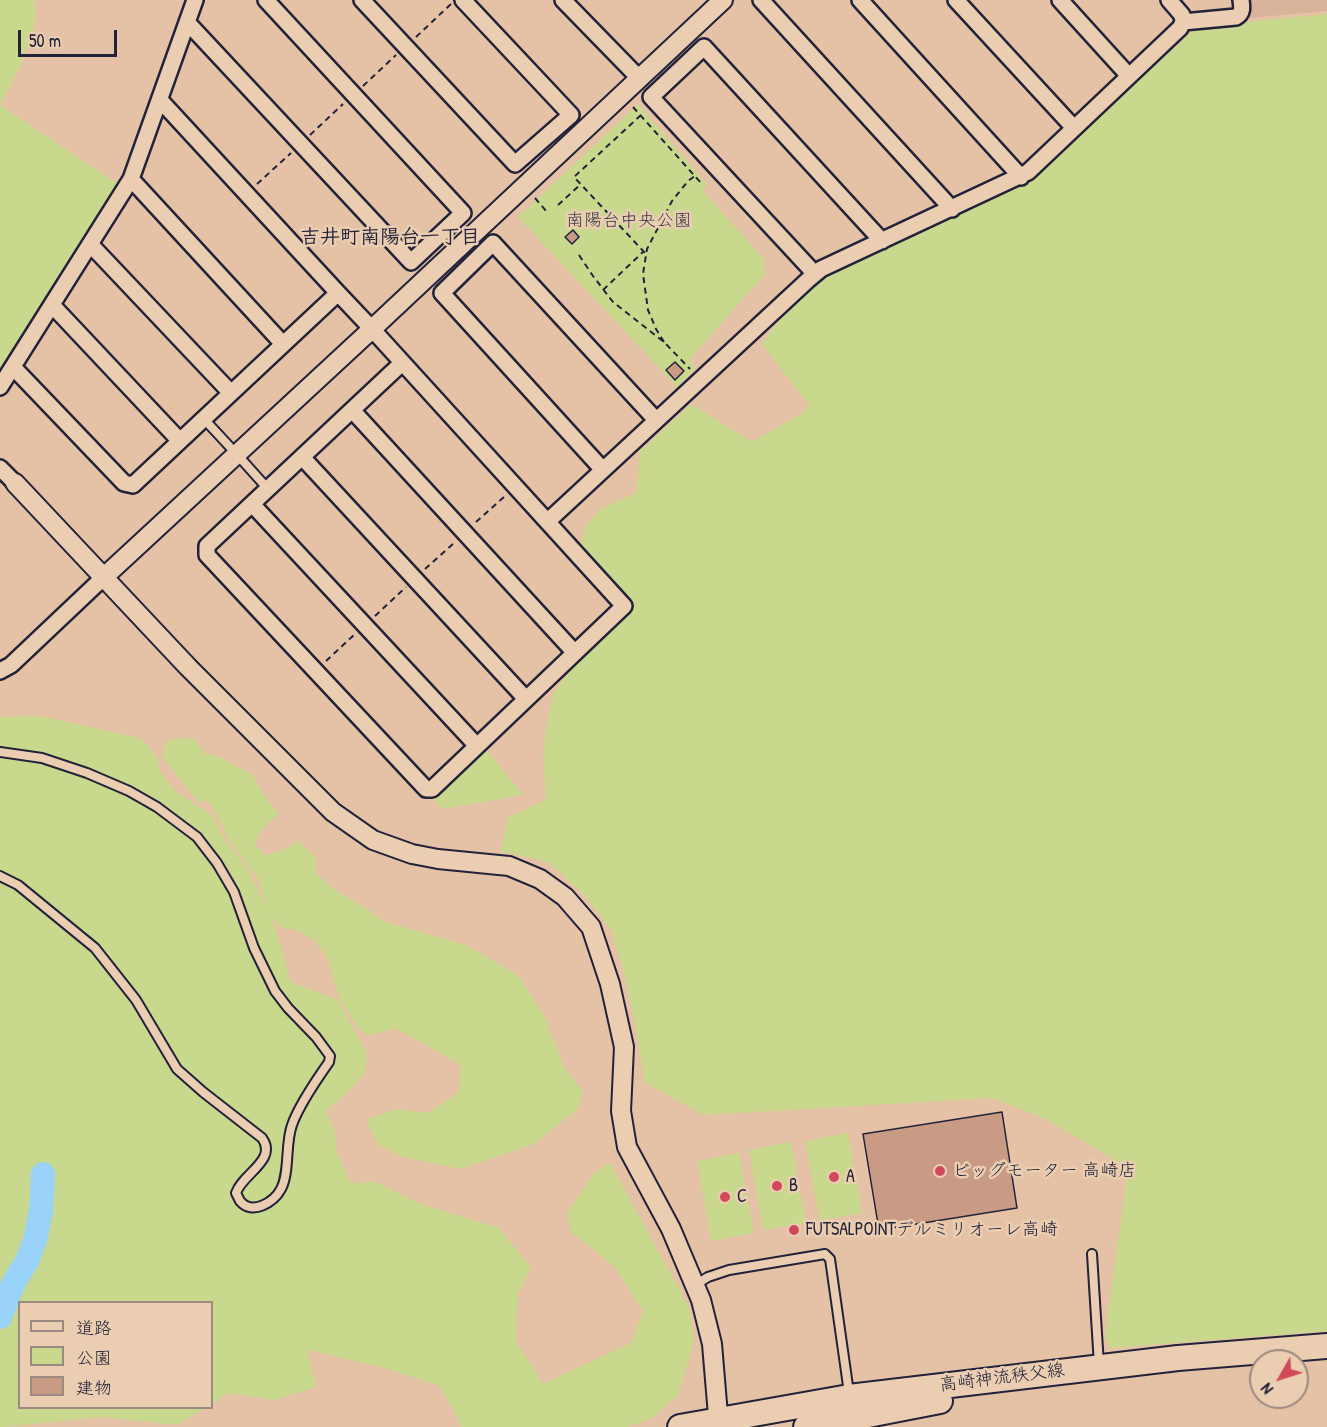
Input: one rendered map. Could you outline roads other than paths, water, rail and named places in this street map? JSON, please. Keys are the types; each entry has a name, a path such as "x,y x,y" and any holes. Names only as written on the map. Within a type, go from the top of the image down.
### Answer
{"main road":[{"name":"高崎神流秩父線","path":"680,1427 718,1424 849,1397 1178,1358 1327,1347"},
{"path":"1309,1363 1327,1361"},
{"name":"高崎神流秩父線","path":"806,1427 974,1394 1249,1368"}],"street":[{"path":"0,387 130,180 195,0"},
{"path":"187,22 411,262 464,213 266,0"},
{"path":"362,0 515,164 571,115 463,0"},
{"path":"563,0 639,78"},
{"path":"0,671 11,665 723,0"},
{"path":"761,0 952,209"},
{"path":"860,0 1021,177"},
{"path":"956,0 1074,128"},
{"path":"1060,0 1129,76"},
{"path":"548,521 821,269 1028,172 1180,28 1183,22 1182,15 1169,0"},
{"path":"1183,22 1236,17 1242,10 1241,0"},
{"path":"815,274 651,97 705,47 882,241"},
{"path":"160,100 372,329 624,606 432,789 426,789 207,555 207,546 402,363"},
{"path":"130,180 283,344"},
{"path":"90,243 231,393"},
{"path":"603,470 442,293 493,243 656,420"},
{"path":"13,366 124,483 133,485 338,293"},
{"path":"52,305 180,441"},
{"path":"352,410 575,653"},
{"path":"302,457 526,699"},
{"path":"0,468 188,667 333,812 373,840 412,854 509,866 540,879 565,897 591,927 610,984 624,1047 621,1111 627,1147 671,1229 701,1300 712,1344 718,1424"},
{"path":"252,504 477,746"}],"lane":[{"path":"204,418 230,447"},
{"path":"242,460 268,489"},
{"path":"0,752 42,758 87,773 129,791 171,817 197,837 217,863 234,892 254,948 275,991 330,1056 329,1062 303,1101 292,1126 281,1189 265,1206 246,1206 236,1193 238,1185 259,1164 266,1152 267,1145 262,1138 202,1092 177,1069 136,1000 95,948 18,885 0,876"},
{"path":"695,1285 708,1277 729,1270 825,1254 830,1259 849,1397"},
{"path":"1092,1254 1100,1367"}],"waterway":[{"path":"0,1317 35,1240 41,1211 43,1174"}],"place":[{"name":"ビッグモーター 高崎店","path":"940,1171"},
{"name":"A","path":"834,1177"},
{"name":"B","path":"777,1186"},
{"name":"C","path":"725,1197"},
{"name":"FUTSALPOINTデルミリオーレ高崎","path":"794,1230"}],"district":[{"name":"吉井町南陽台一丁目","path":"390,238"}],"park label":[{"name":"南陽台中央公園","path":"629,221"}]}
